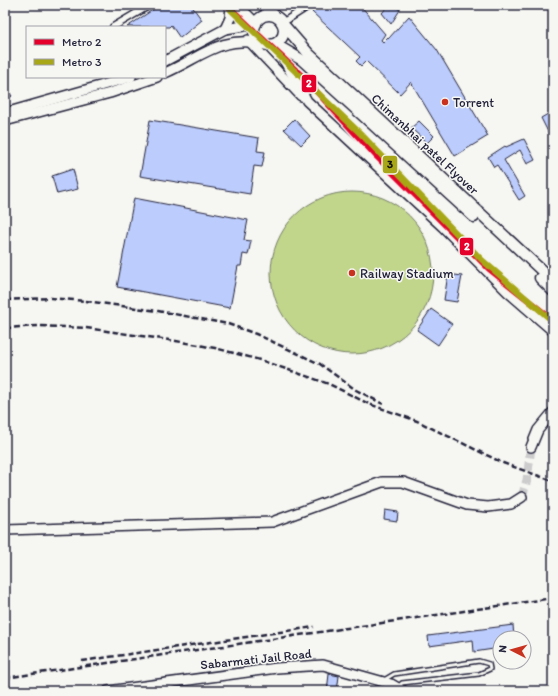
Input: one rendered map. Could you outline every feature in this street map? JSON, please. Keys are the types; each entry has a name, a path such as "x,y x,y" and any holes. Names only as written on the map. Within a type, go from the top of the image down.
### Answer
{"main road":[{"path":"225,29 230,18 231,5"},
{"path":"237,5 256,24"},
{"name":"Chimanbhai patel Flyover","path":"264,5 278,20 306,57 553,291"},
{"path":"166,60 225,29 256,24 264,16 278,20 283,35 275,44 263,44 248,40 235,41 211,49 166,73"},
{"path":"256,24 255,35 263,44"},
{"path":"248,40 293,89 442,227 508,292 553,331"},
{"path":"275,44 307,101"},
{"name":"Chimanbhai patel Flyover","path":"275,44 306,57 553,281"},
{"path":"5,113 128,78"},
{"path":"5,121 110,93 154,78"},
{"path":"530,447 538,430 553,412"},
{"path":"5,530 272,522 382,482 403,482 467,505 488,507 511,504 522,496"},
{"name":"Sabarmati Jail Road","path":"108,691 277,668 323,665 381,681 400,689"}],"street":[{"path":"114,26 137,11 150,5"},
{"path":"278,20 310,5"}],"lane":[{"path":"381,681 394,674 479,661 489,664 490,669 480,674 402,683 400,689"}],"green space":[{"name":"Railway Stadium","path":"344,192 360,192 376,195 390,201 404,210 415,221 424,235 430,249 433,273 432,289 424,311 415,325 404,336 390,345 376,351 360,354 344,354 328,351 314,345 300,336 289,325 280,311 274,297 271,281 271,265 274,249 280,235 289,221 300,210 314,201 328,195"}],"building":[{"path":"160,5 191,5 202,20 180,38 171,25 169,27 128,26"},
{"path":"319,5 360,5 385,34 381,40 383,42 388,37 389,38 409,16 437,50 488,136 455,156 411,82 400,94 366,61 361,66 356,61 360,57 312,12"},
{"path":"389,5 393,5 400,10 391,24 382,13"},
{"path":"5,87 12,96 5,102"},
{"path":"553,111 553,142 541,118"},
{"path":"294,119 310,136 301,145 284,129"},
{"path":"150,120 259,138 257,151 265,152 262,167 254,166 250,194 140,176"},
{"path":"419,121 434,136 427,143 411,128"},
{"path":"524,139 535,160 527,164 520,150 504,160 525,196 519,200 497,165 494,167 488,157 505,146 506,147"},
{"path":"73,169 78,189 57,194 52,176"},
{"path":"134,198 248,220 244,240 251,241 248,255 243,254 241,266 238,266 230,308 117,287"},
{"path":"448,274 462,276 457,302 444,300"},
{"path":"431,309 452,324 438,345 417,330"},
{"path":"385,510 398,512 397,521 384,519"},
{"path":"513,625 513,630 492,630 492,649 474,652 473,640 429,646 428,636"},
{"path":"329,674 339,676 337,691 327,691"}],"tunnel":[{"path":"522,497 527,480 531,447"}],"railway":[{"path":"5,300 51,298 86,301 158,311 228,324 256,334 320,364 356,390 383,404"},
{"path":"5,328 38,326 86,328 215,348 260,360 329,384 369,404 417,421 503,463 553,481"},
{"path":"5,678 553,598"},
{"path":"82,661 314,627"}],"metro line":[{"name":"2","path":"227,5 303,77 377,157 489,269 553,320"},
{"name":"3","path":"231,10 363,136 482,260 549,318"}],"place":[{"name":"Torrent","path":"445,102"},
{"name":"Railway Stadium","path":"352,273"}]}
